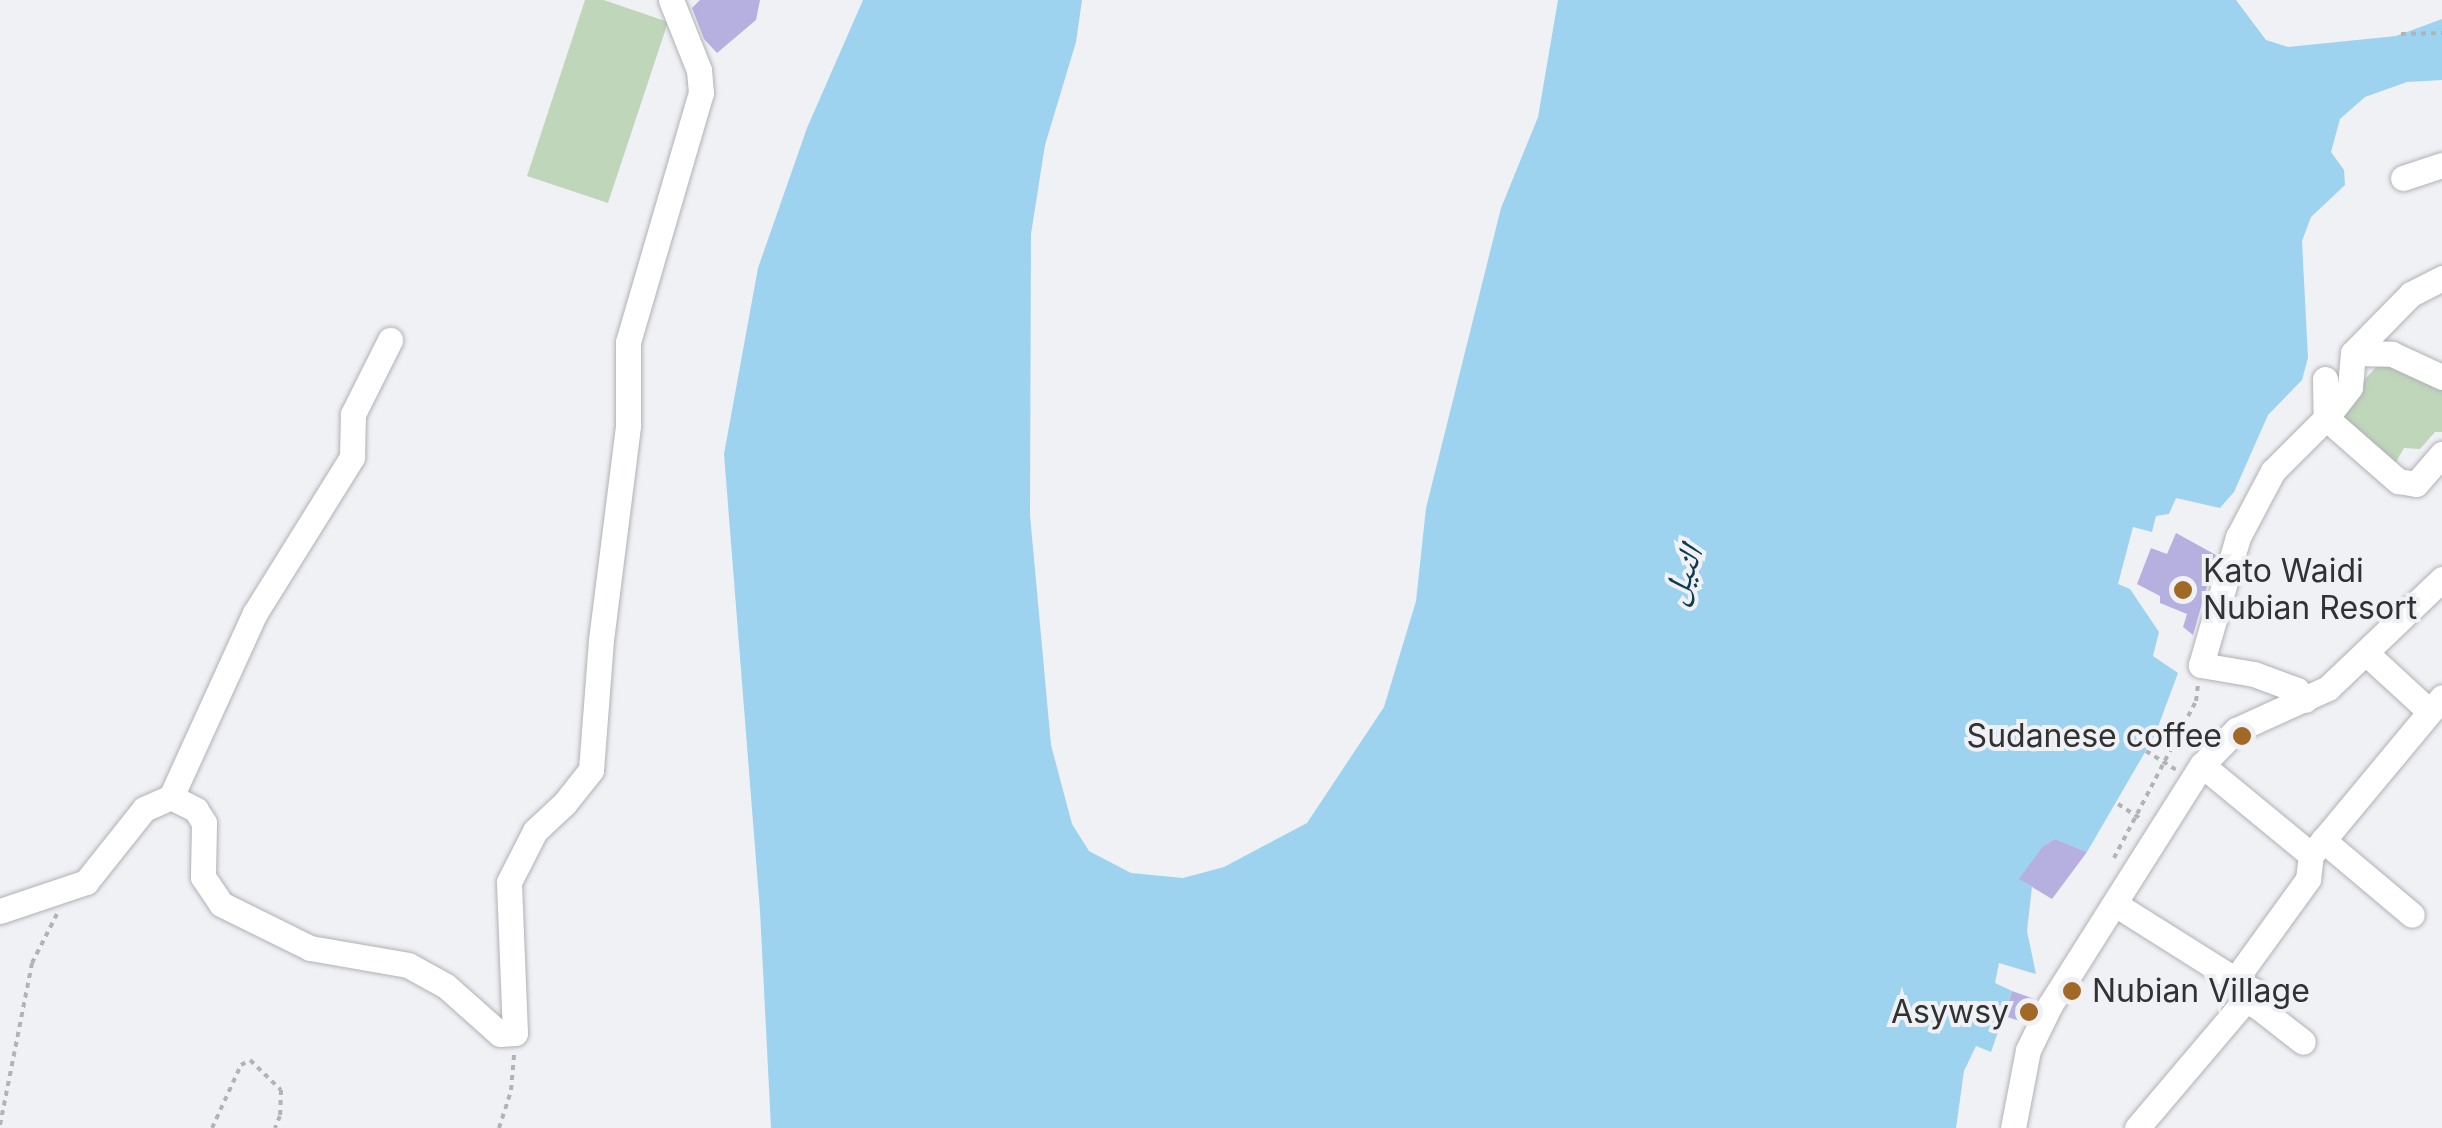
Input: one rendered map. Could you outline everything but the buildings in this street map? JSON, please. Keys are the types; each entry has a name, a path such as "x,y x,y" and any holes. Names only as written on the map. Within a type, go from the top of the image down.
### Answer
{"street":[{"path":"171,797 196,810 204,823 203,876 221,904 310,948 408,965 446,986 500,1034 515,1033 509,882 535,831 564,804 590,770 601,640 628,425 628,342 701,93 698,70 671,0"},
{"path":"2402,178 2442,165"},
{"path":"2306,700 2296,690 2254,674 2201,665 2238,537 2273,471 2326,418 2350,387 2353,353 2411,294 2442,278"},
{"path":"0,911 68,892 99,871 144,809 171,797 255,612 352,457 353,414 390,340"},
{"path":"2353,353 2392,354 2442,378"},
{"path":"2325,379 2322,398 2326,418 2398,481 2416,484 2438,467"},
{"path":"2013,1128 2028,1050 2050,1005 2197,773 2236,730 2328,688 2442,579"},
{"path":"2138,1128 2244,986 2308,879 2317,847 2435,704 2366,654"},
{"path":"2197,773 2317,847 2412,914"},
{"path":"2115,904 2244,986 2257,1006 2302,1042"}],"path":[{"path":"2401,34 2442,33"},
{"path":"2114,858 2196,700 2201,665"},
{"path":"2146,751 2197,773"},
{"path":"2118,804 2161,831"},
{"path":"0,1126 32,963 68,892"},
{"path":"499,1128 511,1090 515,1033"},
{"path":"212,1128 240,1065 250,1060 281,1090 280,1116 274,1128"}],"green space":[{"path":"585,0 604,0 668,22 608,203 527,176"},
{"path":"2400,363 2442,385 2442,432 2435,432 2420,449 2404,448 2392,469 2349,429 2338,408 2379,364"}],"water":[{"name":"النيل","path":"863,0 1082,0 1076,42 1045,145 1031,234 1030,515 1051,745 1072,824 1089,851 1131,873 1183,878 1224,867 1307,823 1384,707 1416,601 1426,508 1501,208 1538,117 1558,0 2236,0 2266,40 2288,47 2396,36 2442,19 2442,80 2407,82 2365,97 2340,119 2331,152 2344,170 2345,185 2311,217 2302,241 2308,358 2302,380 2268,415 2234,492 2220,508 2176,498 2169,514 2156,516 2152,532 2133,527 2118,584 2130,589 2159,632 2153,656 2178,673 2155,735 2087,852 2055,839 2042,847 2020,879 2032,887 2027,931 2036,974 1999,963 1995,983 2012,991 1991,1052 1976,1046 1964,1071 1956,1128 771,1128 760,911 724,454 758,268 807,128"}],"place":[{"name":"Kato Waidi Nubian Resort","path":"2183,590"},
{"name":"Sudanese coffee","path":"2242,736"},
{"name":"Nubian Village","path":"2072,991"},
{"name":"Asywsy","path":"2029,1012"}]}
